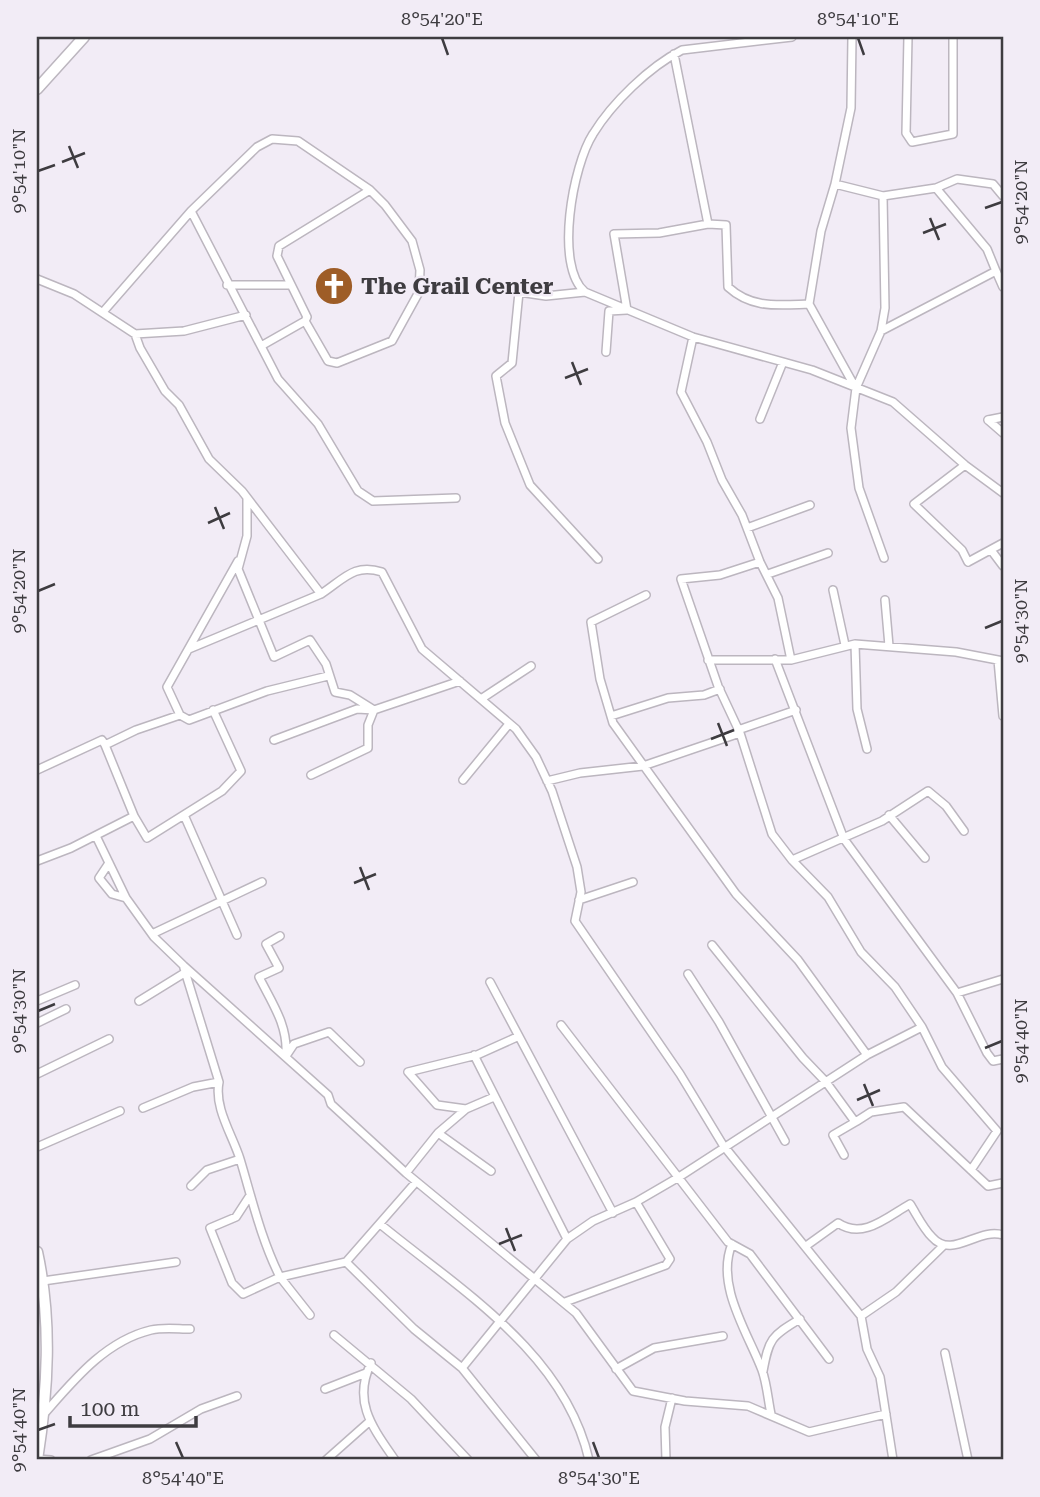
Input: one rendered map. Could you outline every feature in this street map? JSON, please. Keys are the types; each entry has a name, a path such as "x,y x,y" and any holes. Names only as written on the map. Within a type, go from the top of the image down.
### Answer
{"main road":[{"path":"37,89 78,38"},
{"path":"37,1252 43,1281 43,1415 37,1459"}],"street":[{"path":"585,292 574,277 568,246 576,178 591,136 614,107 674,54 691,48 792,37"},
{"path":"852,37 851,108 835,184 821,231 809,304 856,388"},
{"path":"908,37 906,133 912,142 953,134 953,37"},
{"path":"674,54 708,223"},
{"path":"103,312 191,211 257,147 280,138 298,141 370,190 412,241 420,270 419,292 392,341 337,363 328,360 305,321 307,317 277,256 279,246 370,190"},
{"path":"835,184 883,196 936,188 957,179 993,184 1003,196"},
{"path":"936,188 987,249 1003,287"},
{"path":"883,196 885,308 881,331 856,388 851,428 858,477 884,558"},
{"path":"191,211 278,379 318,424 364,497 382,502 456,498"},
{"path":"628,310 614,234 659,233 708,223 726,225 728,287 738,297 761,305 809,304"},
{"path":"881,331 996,271"},
{"path":"37,279 74,294 135,334 165,391 179,405 209,459 247,498 321,594"},
{"path":"227,285 291,285"},
{"path":"598,559 530,485 505,423 496,376 512,363 519,292 546,296 585,292 694,337 738,347 812,370 893,402 965,465 1002,489"},
{"path":"606,352 609,312 628,310"},
{"path":"135,334 184,331 246,315"},
{"path":"261,346 305,321"},
{"path":"694,337 681,392 778,598 791,660"},
{"path":"760,418 783,362"},
{"path":"1003,418 988,420 1003,433"},
{"path":"965,465 914,504 962,550 968,562 1003,543"},
{"path":"247,498 247,536 238,569 274,657 310,639 326,664 335,692 351,695 374,710"},
{"path":"747,528 810,505"},
{"path":"991,550 1003,566"},
{"path":"768,574 828,553"},
{"path":"241,555 167,687 180,715 189,720 213,710 328,676"},
{"path":"760,562 720,575 681,579 708,660 739,731 772,834 792,860 828,897 861,952 895,987 922,1027 942,1067 997,1131 971,1170"},
{"path":"188,649 321,594 357,569 367,567 382,572 422,649 509,724 536,757 578,867 581,882 575,921 680,1074 723,1146 862,1316 867,1349 880,1377 893,1460"},
{"path":"833,590 845,645"},
{"path":"646,595 591,622 600,679 611,716 643,766 736,894 798,960 867,1055"},
{"path":"885,600 889,646"},
{"path":"708,660 791,660 855,644 1001,660 1003,716"},
{"path":"855,644 857,709 867,749"},
{"path":"775,659 844,839 957,993 987,1053 993,1061 1003,1059"},
{"path":"481,699 531,666"},
{"path":"274,740 357,709 374,710 460,681"},
{"path":"611,716 668,698 704,695 720,689"},
{"path":"37,770 103,740 134,816 147,838 222,791 241,771 213,710"},
{"path":"310,775 368,748 368,725 374,710"},
{"path":"547,781 580,773 643,766 796,710"},
{"path":"105,745 180,715"},
{"path":"463,780 509,724"},
{"path":"792,860 844,839 928,791 946,806 964,831"},
{"path":"184,815 237,935"},
{"path":"889,815 925,858"},
{"path":"37,862 134,816"},
{"path":"96,836 125,898 152,934 185,969 286,1056 416,1182 565,1302 633,1391 748,1406 809,1432 886,1414"},
{"path":"109,863 99,878 112,894 125,898"},
{"path":"579,900 633,881"},
{"path":"152,934 261,882"},
{"path":"280,936 266,944 279,968 259,977 281,1019 287,1039 286,1056"},
{"path":"712,945 857,1121"},
{"path":"139,1001 185,969"},
{"path":"185,969 219,1082 216,1095 240,1159 249,1197 280,1277 310,1315"},
{"path":"688,974 785,1141"},
{"path":"957,993 1003,979"},
{"path":"489,982 613,1213"},
{"path":"38,998 75,985"},
{"path":"37,1023 66,1009"},
{"path":"561,1025 732,1244 750,1254 829,1359"},
{"path":"462,1368 567,1239 593,1221 636,1202 679,1177 867,1055 922,1027"},
{"path":"286,1056 295,1044 329,1032 360,1062"},
{"path":"466,1109 437,1105 408,1072 474,1055 517,1037"},
{"path":"37,1074 109,1040"},
{"path":"474,1055 567,1239"},
{"path":"143,1108 193,1087 219,1082"},
{"path":"406,1173 438,1133 466,1109 494,1097"},
{"path":"844,1155 833,1135 872,1112 904,1107 988,1186 1003,1182"},
{"path":"37,1147 120,1111"},
{"path":"438,1133 491,1171"},
{"path":"191,1186 207,1170 240,1159"},
{"path":"249,1197 236,1217 210,1228 232,1283 243,1294 280,1277 346,1262 416,1182"},
{"path":"565,1302 666,1265 670,1259 636,1202"},
{"path":"806,1246 838,1223 849,1230 862,1231 911,1204 932,1237 943,1246 954,1246 996,1232 1003,1235"},
{"path":"380,1224 527,1347 570,1408 589,1460"},
{"path":"732,1244 726,1259 734,1304 763,1371 771,1414"},
{"path":"862,1316 896,1292 943,1246"},
{"path":"43,1281 176,1262"},
{"path":"346,1262 414,1329 462,1368 536,1460"},
{"path":"763,1371 768,1343 775,1334 800,1320"},
{"path":"43,1415 86,1367 137,1334 154,1329 190,1329"},
{"path":"334,1335 371,1363 411,1399 468,1460"},
{"path":"616,1369 654,1348 723,1336"},
{"path":"945,1353 968,1460"},
{"path":"371,1363 362,1381 370,1420 395,1460"},
{"path":"325,1389 366,1373"},
{"path":"91,1460 150,1438 201,1409 237,1396"},
{"path":"666,1460 665,1427 672,1398"},
{"path":"326,1460 370,1420"},
{"path":"37,1459 51,1460"}],"place":[{"name":"The Grail Center","path":"334,286"}]}
